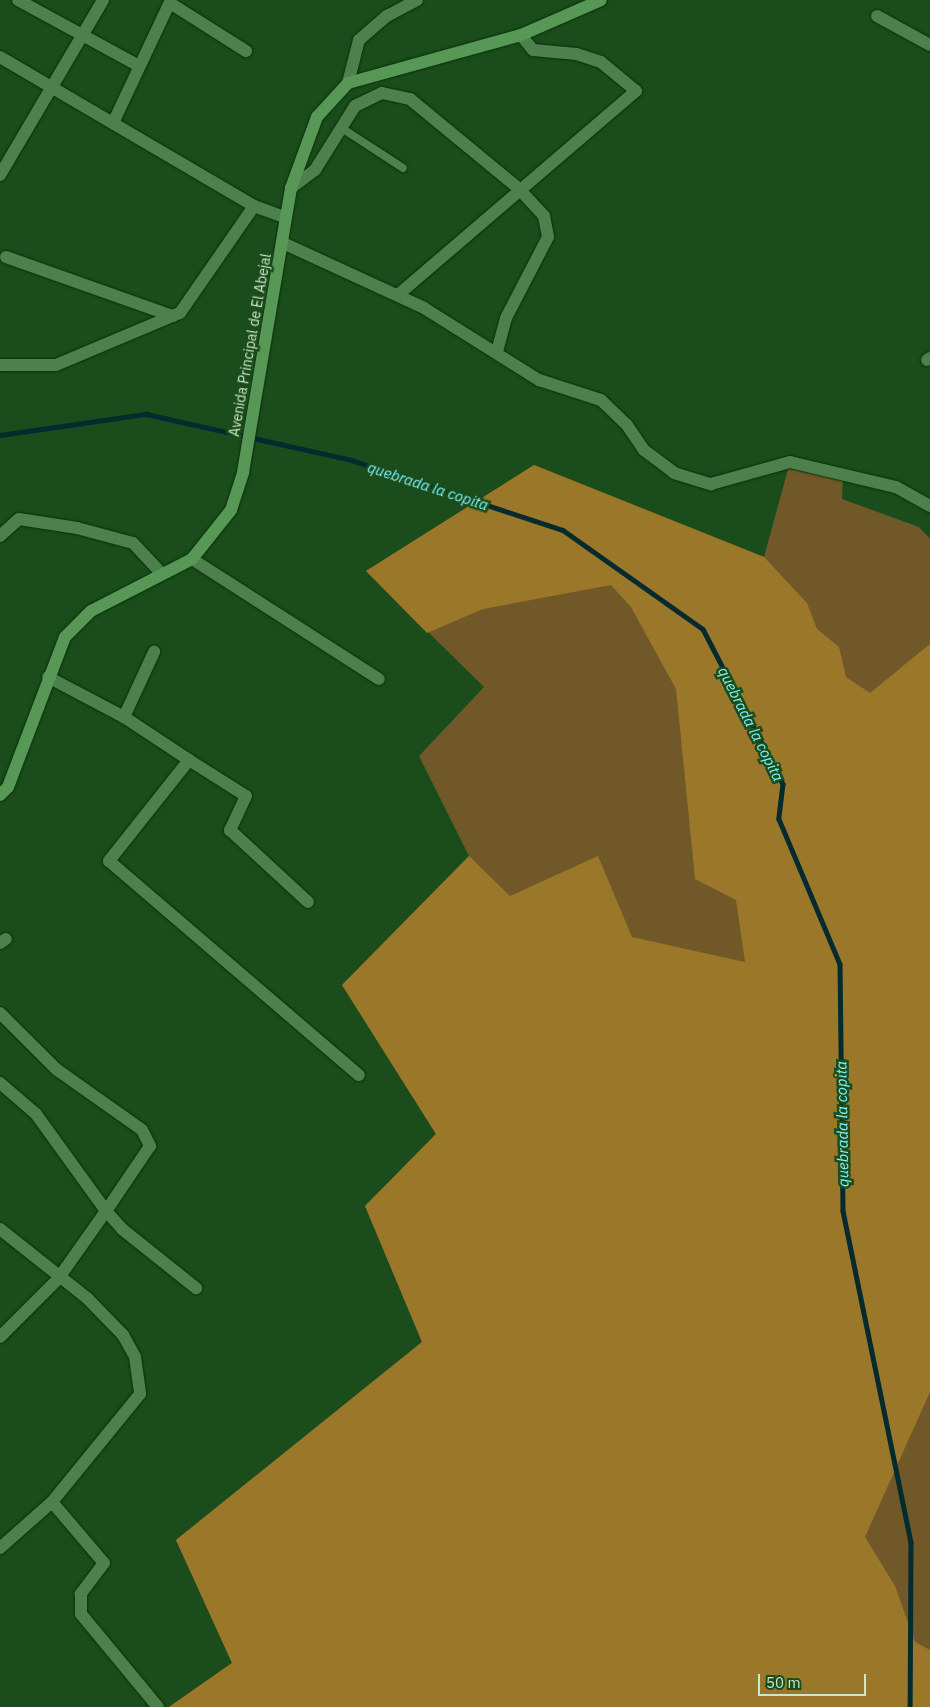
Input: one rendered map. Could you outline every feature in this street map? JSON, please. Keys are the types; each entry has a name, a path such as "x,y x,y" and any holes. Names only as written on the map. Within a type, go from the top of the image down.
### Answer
{"main road":[{"path":"348,83 521,35 601,0"},
{"name":"Avenida Principal de El Abejal","path":"3,788 65,637 91,611 192,559 231,510 244,472 283,243 290,188 317,117 348,83"}],"street":[{"path":"18,0 84,39 139,66"},
{"path":"0,175 56,87 84,39 103,0"},
{"path":"348,83 359,40 387,16 417,0"},
{"path":"114,121 171,1 246,51"},
{"path":"877,16 930,45"},
{"path":"399,294 519,188 636,91 601,62 577,54 533,50 521,35"},
{"path":"0,57 114,121 254,206 285,217"},
{"path":"290,188 315,170 340,127 355,106 382,93 410,99 519,188 544,216 548,237 506,318 496,351"},
{"path":"0,365 56,365 180,313 254,206"},
{"path":"283,243 399,294 496,351 539,380 601,400 627,425 644,450 674,472 711,484 790,462 896,487 928,502"},
{"path":"6,257 173,316"},
{"path":"0,536 19,520 77,528 133,543 162,574"},
{"path":"192,559 379,679"},
{"path":"124,717 154,652"},
{"path":"48,677 124,717 246,796 230,830 308,902"},
{"path":"189,760 109,861 359,1075"},
{"path":"0,1013 56,1069 119,1111 149,1141 145,1155 58,1279 0,1337"},
{"path":"0,1083 36,1114 106,1211 122,1229 196,1288"},
{"path":"0,1230 58,1279 87,1298 123,1335 141,1376 140,1394 52,1502 0,1548"},
{"path":"52,1502 104,1563 81,1594 81,1614 158,1707"}],"lane":[{"path":"340,127 403,168"}],"shaded area":[{"path":"790,462 843,472 842,499 919,527 930,539 930,1707 169,1707 232,1663 176,1540 422,1342 365,1206 436,1134 342,985 469,856 419,756 484,687 366,571 534,465 764,557"},
{"path":"534,465 764,557 807,603 817,629 839,647 846,677 870,693 930,644 930,1392 865,1537 895,1586 915,1642 930,1650 930,1707 169,1707 232,1663 176,1540 422,1342 365,1206 436,1134 342,985 469,856 510,896 598,856 632,937 745,962 736,900 695,879 676,689 631,607 611,585 483,609 427,633 366,571"}],"waterway":[{"name":"quebrada la copita","path":"0,435 146,414 351,460 563,530 703,629 783,784 779,819 840,964 843,1211 911,1542 910,1707"}]}
